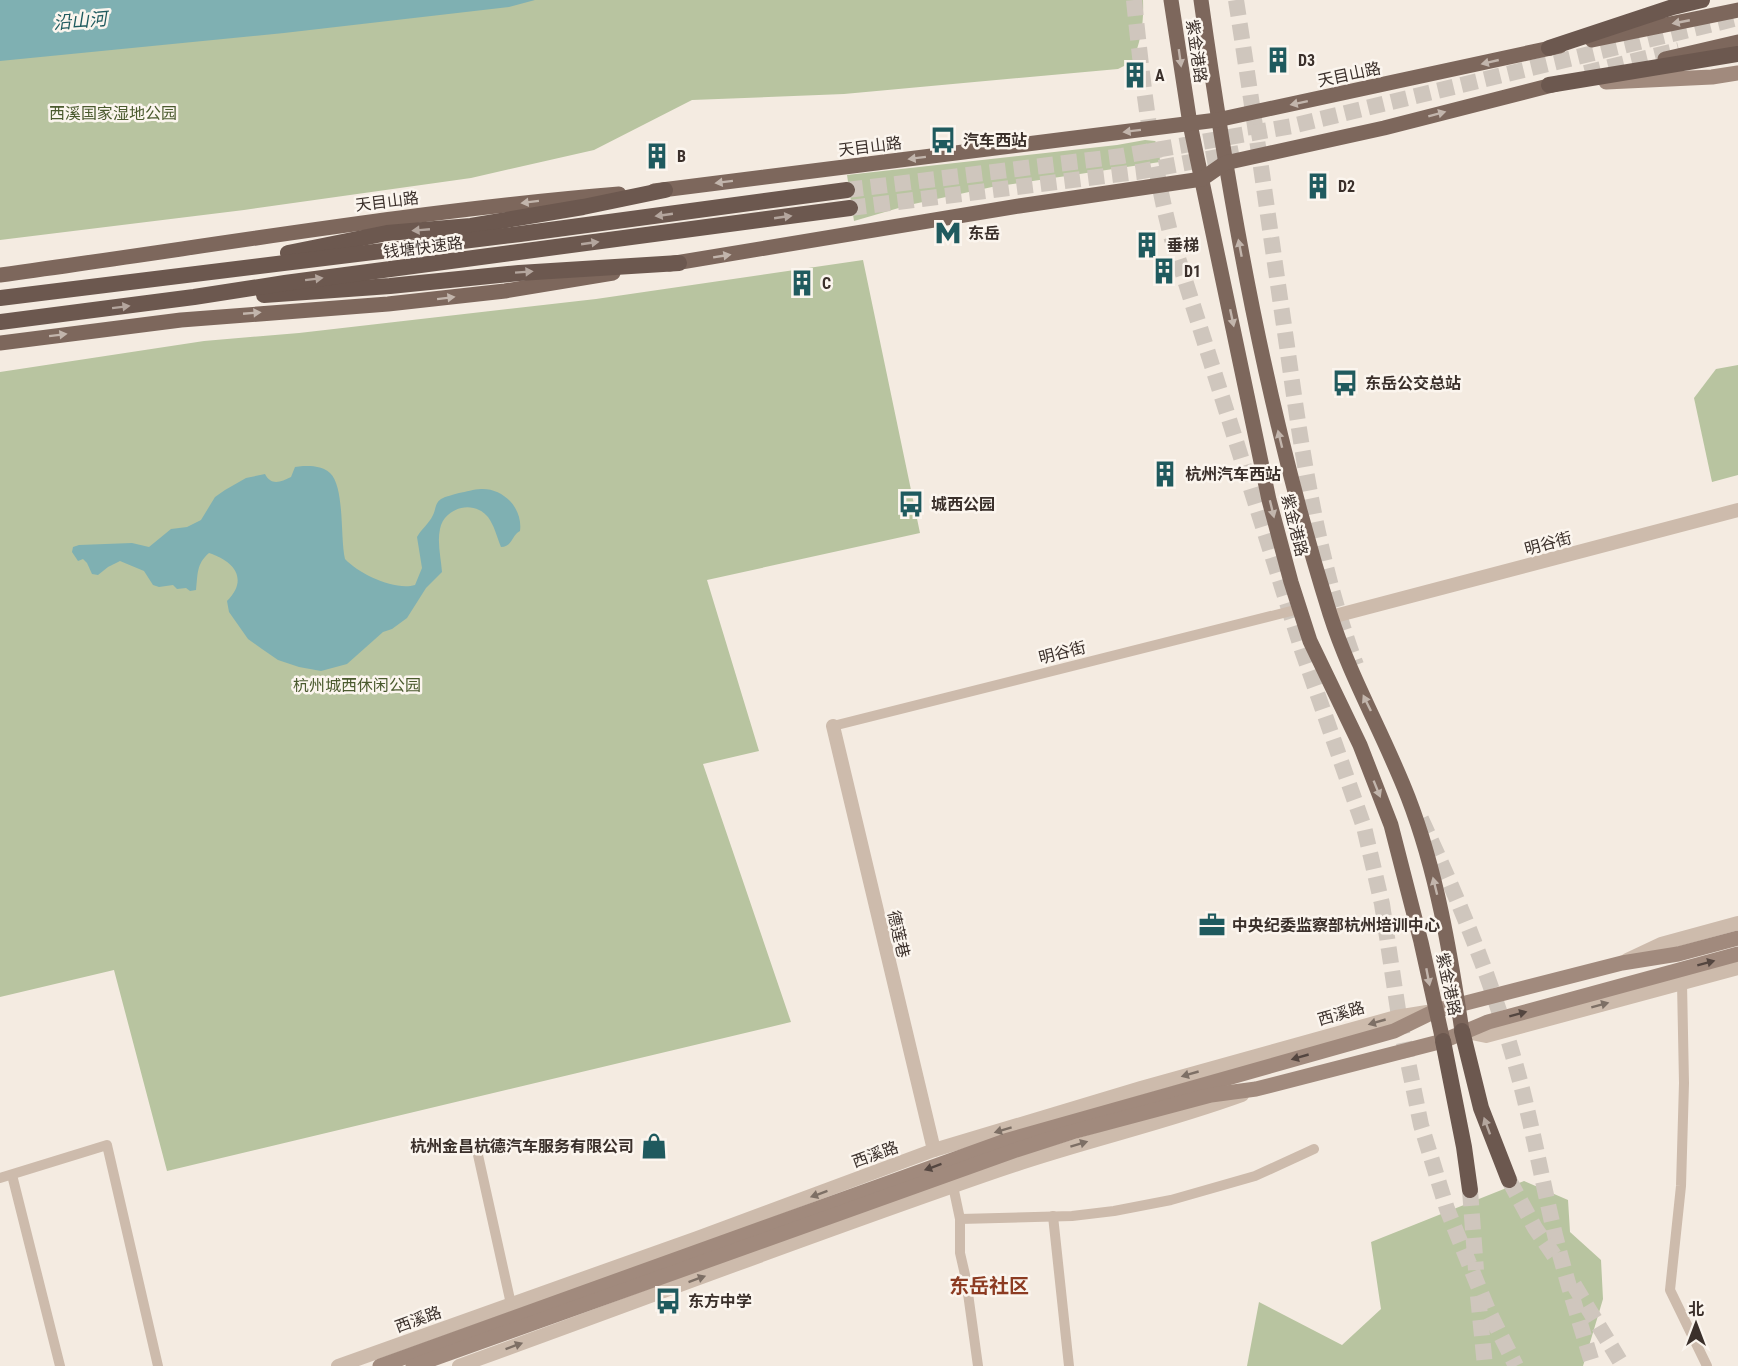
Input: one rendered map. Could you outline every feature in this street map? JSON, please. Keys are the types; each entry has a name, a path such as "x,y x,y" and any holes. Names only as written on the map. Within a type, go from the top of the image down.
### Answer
{"highway":[{"path":"1548,48 1673,7 1702,0"},
{"path":"1549,85 1738,54"},
{"path":"192,273 387,233 471,226 584,207 665,190"},
{"name":"钱塘快速路","path":"0,298 520,234 847,190"},
{"name":"钱塘快速路","path":"0,322 850,208"},
{"path":"194,297 288,294 519,273 679,263"},
{"path":"1462,1031 1480,1108 1509,1180"},
{"path":"1443,1041 1470,1190"}],"main road":[{"name":"紫金港路","path":"1171,0 1190,124 1269,500 1310,641 1360,745 1391,825 1443,1041"},
{"name":"紫金港路","path":"1201,0 1225,163 1270,396 1298,507 1331,617 1349,665 1408,797 1426,848 1443,918 1462,1031"},
{"name":"天目山路","path":"0,275 387,219 548,200 665,190 1217,120 1442,73 1548,48 1738,10"},
{"path":"0,343 181,320 388,304 505,291 1018,206 1202,179 1225,163 1384,128 1549,85 1738,42"},
{"path":"1549,85 1712,77 1738,73"},
{"name":"西溪路","path":"380,1366 1005,1141 1394,1031 1435,1011 1622,963 1678,954 1738,938"},
{"path":"413,1366 1038,1143 1211,1095 1256,1089 1443,1041 1462,1031 1488,1022 1738,954"}],"street":[{"name":"明谷街","path":"1331,617 1738,510"},
{"name":"明谷街","path":"833,726 1299,609"},
{"name":"德莲巷","path":"833,726 934,1150"},
{"name":"西溪路","path":"1622,963 1661,944 1738,923"},
{"path":"1462,1031 1486,1036 1738,968"},
{"path":"1682,983 1684,1083 1681,1186 1670,1290 1707,1366"},
{"name":"西溪路","path":"338,1366 697,1238 934,1150 1142,1088 1396,1017 1435,1011"},
{"path":"459,1366 953,1186 1049,1154 1196,1112 1256,1089"},
{"path":"0,1178 107,1145 158,1366"},
{"path":"476,1146 511,1304"},
{"path":"960,1219 1053,1216 1114,1211 1171,1200 1255,1176 1314,1149"},
{"path":"12,1175 60,1366"},
{"path":"953,1186 960,1219 960,1253 966,1279 978,1366"},
{"path":"1053,1216 1070,1366"}],"green space":[{"name":"西溪国家湿地公园","path":"0,0 1143,0 1143,8 1140,39 1132,62 1118,69 844,94 692,100 594,150 471,178 244,210 0,240"},
{"path":"1145,140 1155,141 1159,145 1160,162 992,187 909,205 854,221 847,175"},
{"name":"杭州城西休闲公园","path":"863,260 920,533 707,580 759,751 703,764 791,1022 167,1171 114,970 0,997 0,372 204,341 299,333 596,299"},
{"path":"1738,365 1738,475 1712,482 1694,398 1716,369"},
{"path":"1524,1181 1568,1200 1570,1232 1601,1260 1603,1299 1583,1366 1247,1366 1259,1302 1342,1345 1381,1309 1371,1242"}],"water":[{"name":"沿山河","path":"0,0 535,0 509,7 284,33 0,61"},
{"path":"295,467 324,469 335,480 340,501 345,559 368,575 398,586 415,585 422,568 417,537 431,518 438,502 445,497 478,489 497,492 510,501 515,508 520,531 510,543 501,547 492,524 482,511 467,507 453,511 443,522 439,534 442,572 426,588 407,618 392,629 383,632 347,664 321,671 278,660 248,639 229,612 227,601 237,585 236,572 218,556 209,553 205,557 198,570 196,590 190,591 186,588 177,589 173,585 159,587 153,585 144,571 120,561 98,575 92,574 87,563 83,559 78,561 72,552 73,547 79,545 132,543 149,547 171,529 187,527 201,520 215,497 246,478 265,474 273,482 280,481 291,477"}],"tunnel":[{"path":"1134,0 1153,148 1171,236 1302,650 1364,827 1382,904 1400,1023 1421,1125 1447,1209 1488,1310 1516,1366"},
{"path":"1236,0 1305,467 1331,587 1356,665"},
{"path":"847,190 1122,156 1292,126 1738,18"},
{"path":"1585,73 1679,50"},
{"path":"850,208 1137,172 1239,153"},
{"path":"1421,819 1474,942 1508,1038 1559,1251 1593,1366"},
{"path":"1509,1180 1535,1228 1558,1261"},
{"path":"1470,1190 1476,1270"},
{"path":"1574,1285 1623,1366"},
{"path":"1478,1296 1485,1366"}],"place":[{"name":"D3","path":"1278,60"},
{"name":"A","path":"1135,75"},
{"name":"汽车西站","path":"943,140"},
{"name":"B","path":"657,156"},
{"name":"D2","path":"1318,186"},
{"name":"东岳","path":"948,233"},
{"name":"垂梯","path":"1147,245"},
{"name":"D1","path":"1164,271"},
{"name":"C","path":"802,283"},
{"name":"东岳公交总站","path":"1345,383"},
{"name":"杭州汽车西站","path":"1165,474"},
{"name":"城西公园","path":"911,504"},
{"name":"中央纪委监察部杭州培训中心","path":"1212,925"},
{"name":"杭州金昌杭德汽车服务有限公司","path":"654,1146"},
{"name":"东方中学","path":"668,1301"}],"district":[{"name":"东岳社区","path":"989,1286"}]}
